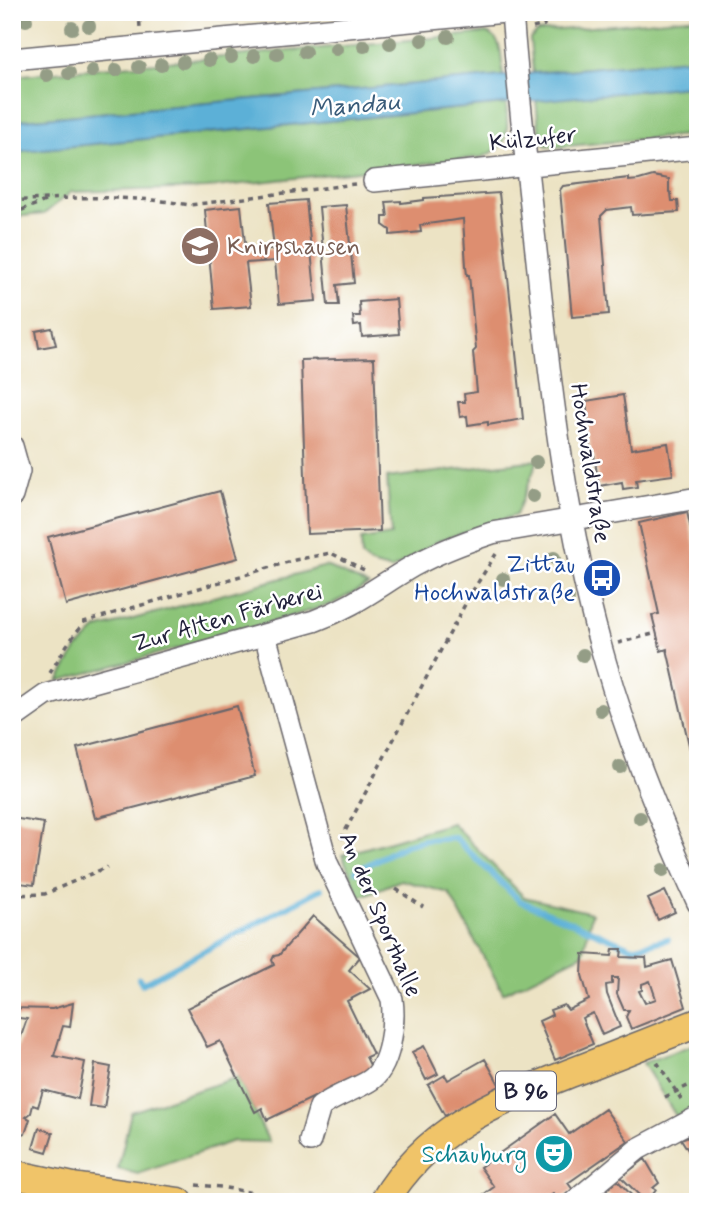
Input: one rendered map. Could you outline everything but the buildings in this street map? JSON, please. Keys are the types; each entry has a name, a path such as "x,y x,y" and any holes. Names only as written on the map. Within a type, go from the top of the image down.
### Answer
{"main road":[{"name":"B 96","path":"376,1197 440,1136 469,1117 529,1089 698,1023"},
{"path":"12,1174 72,1194 179,1202"}],"street":[{"path":"12,59 505,12"},
{"name":"Hochwaldstraße","path":"512,12 546,347 571,518 604,660 628,736 660,819 698,903"},
{"name":"Külzufer","path":"374,181 698,148"},
{"path":"12,446 19,471 12,496"},
{"name":"Zur Alten Färberei","path":"12,719 46,695 342,611 439,553 466,541 503,530 698,498"},
{"name":"An der Sporthalle","path":"265,635 327,863 392,999 394,1017 381,1071 372,1080 320,1107 310,1141"},
{"path":"574,1202 638,1149 693,1113"}],"path":[{"path":"139,12 140,22"},
{"path":"542,12 544,25"},
{"path":"12,201 53,198 168,201 190,205 374,181"},
{"path":"12,212 22,211 53,198"},
{"path":"327,863 354,817 470,595 505,541 503,530"},
{"path":"46,695 51,670 84,622 295,560 331,553 389,582"},
{"path":"640,636 657,633"},
{"path":"12,895 45,894 107,867"},
{"path":"396,889 423,907"},
{"path":"653,1057 693,1113"},
{"path":"666,1097 698,1081"},
{"path":"352,1202 376,1197"}],"green space":[{"path":"698,17 698,58 533,73 530,39 538,32"},
{"path":"487,33 499,45 503,76 12,121 12,76"},
{"path":"698,85 698,134 557,147 545,145 540,138 536,100"},
{"path":"506,104 506,137 498,148 482,157 207,188 71,192 44,214 12,217 12,152"},
{"path":"538,460 516,515 438,541 391,570 371,564 362,557 361,540 391,535 387,478"},
{"path":"326,566 368,585 332,604 58,681 77,649 97,629"},
{"path":"452,823 524,897 592,913 583,954 503,993 449,893 401,880 360,897 342,855"},
{"path":"698,1043 698,1106 676,1116 643,1063"},
{"path":"238,1077 269,1142 233,1141 138,1174 118,1169 131,1112"}],"water":[{"name":"Mandau","path":"698,58 698,85 12,152 12,121"}],"waterway":[{"path":"356,871 405,845 424,840 455,838 520,901 633,948 668,939"},
{"path":"139,978 142,984 321,889"}],"place":[{"name":"Knirpshausen","path":"200,246"},
{"name":"Zittau Hochwaldstraße","path":"602,578"},
{"name":"Schauburg","path":"554,1154"}]}
